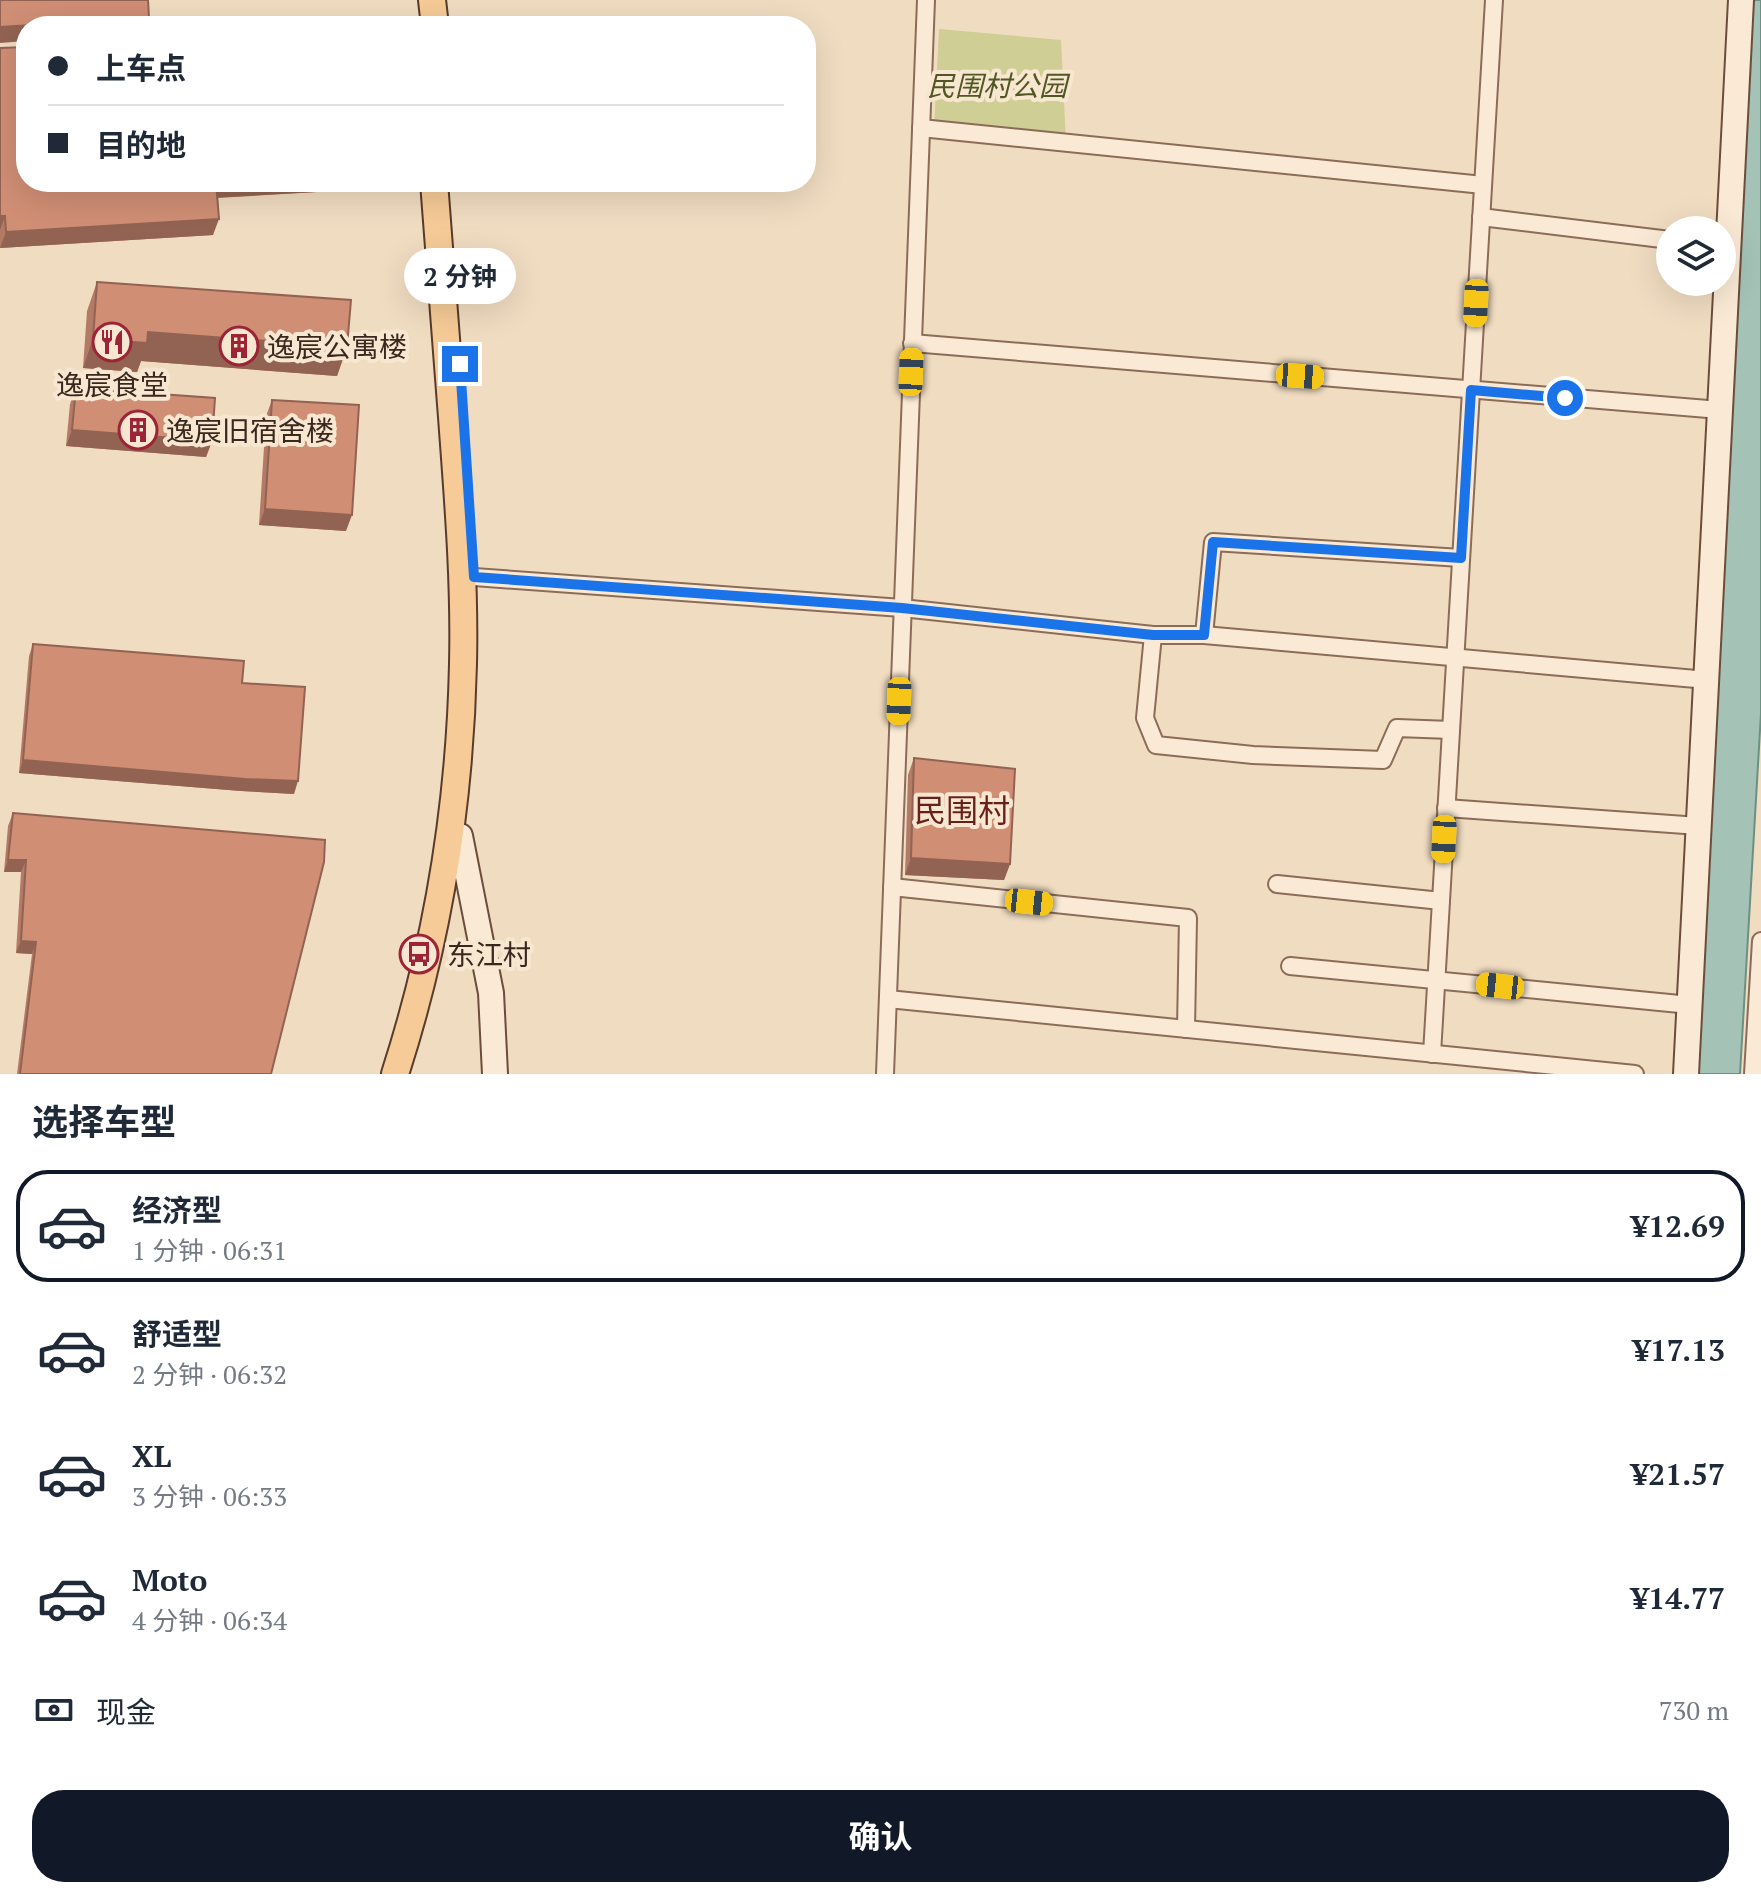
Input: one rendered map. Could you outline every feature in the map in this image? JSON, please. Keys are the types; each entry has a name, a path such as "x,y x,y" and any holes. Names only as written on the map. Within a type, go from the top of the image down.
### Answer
{"main road":[{"path":"395,1074 418,996 441,891 450,837 461,722 461,535 435,192"},
{"path":"404,1074 460,836 470,751 476,603 449,192"}],"street":[{"path":"885,1074 926,0"},
{"path":"1432,1054 1494,0"},
{"path":"1727,216 1741,0"},
{"path":"921,128 1483,185"},
{"path":"1481,217 1656,238"},
{"path":"1686,1074 1723,296"},
{"path":"912,343 1720,410"},
{"path":"1204,635 1213,542 1461,558"},
{"path":"474,577 902,608 1153,635 1204,635 1707,680"},
{"path":"1153,635 1145,718 1156,745 1253,755 1383,760 1397,728 1451,730"},
{"path":"1446,808 1699,826"},
{"path":"460,836 491,993 495,1074"},
{"path":"1277,884 1441,901"},
{"path":"892,887 1188,918 1186,1029"},
{"path":"1753,1074 1761,941"},
{"path":"1290,966 1690,1005"},
{"path":"888,999 1635,1074"}],"green space":[{"name":"民围村公园","path":"939,29 1061,40 1066,142 934,129"}],"shaded area":[{"path":"1753,0 1761,0 1761,713 1740,1074 1689,1074 1736,296"}],"building":[{"path":"0,0 148,0 149,16 16,16 16,26 0,27"},
{"path":"16,47 16,192 217,192 219,219 6,232 5,216 0,216 0,48"},
{"path":"97,282 351,300 347,347 148,332 147,343 93,339"},
{"path":"76,388 215,398 212,441 72,430"},
{"path":"272,400 359,405 352,515 265,509"},
{"path":"33,644 244,661 242,683 305,687 298,781 23,760"},
{"path":"914,758 1015,769 1010,864 911,858"},
{"path":"13,813 325,840 324,862 271,1074 20,1074 36,942 21,941 26,860 8,860"}],"place":[{"name":"逸宸食堂","path":"112,342"},
{"name":"逸宸公寓楼","path":"239,346"},
{"name":"逸宸旧宿舍楼","path":"138,430"},
{"name":"东江村","path":"419,954"}],"district":[{"name":"民围村","path":"962,810"}],"route":[{"path":"460,364 474,577 902,608 1153,635 1204,635 1213,542 1461,558 1471,390 1565,398"}]}
